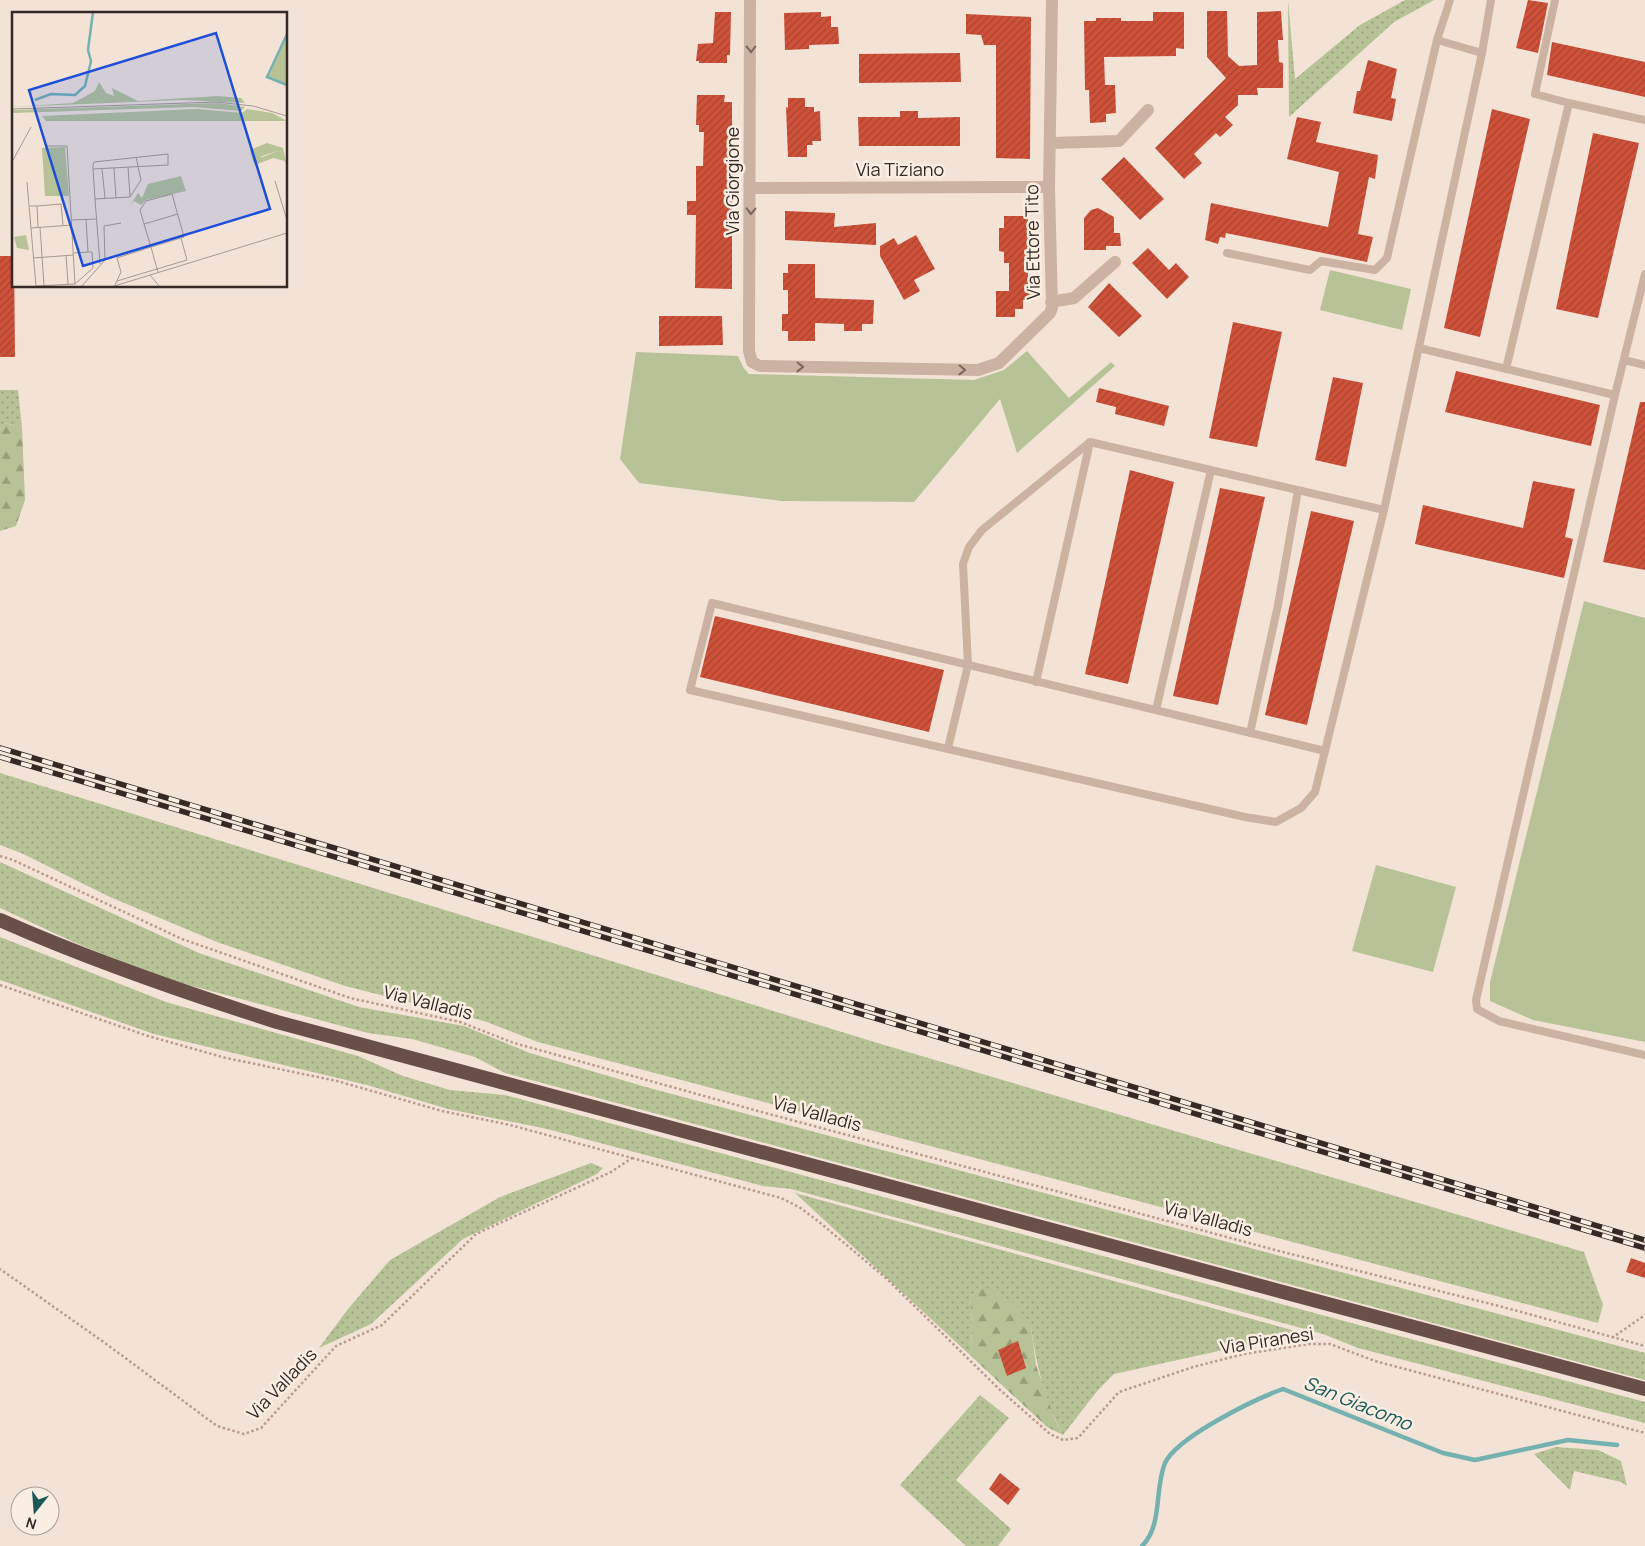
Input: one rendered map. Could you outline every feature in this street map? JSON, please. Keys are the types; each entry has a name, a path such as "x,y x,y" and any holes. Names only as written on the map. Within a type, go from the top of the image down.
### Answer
{"highway":[{"path":"0,920 58,946 171,988 277,1022 1645,1390"}],"street":[{"name":"Via Giorgione","path":"750,0 751,188 749,351 752,362"},
{"name":"Via Ettore Tito","path":"752,362 760,366 978,370 999,362 1020,344 1050,312 1052,302 1049,187 1052,0"},
{"path":"1050,143 1119,141 1148,110"},
{"name":"Via Tiziano","path":"751,188 1049,187"},
{"path":"1052,302 1074,298 1115,262"}],"lane":[{"path":"1227,253 1310,270 1321,261 1375,270 1387,258 1437,40 1450,0"},
{"path":"1325,752 712,603 690,690 1245,817 1276,822 1301,808 1315,792 1325,752 1384,510 1482,53 1491,0"},
{"path":"1555,0 1535,94 1645,120"},
{"path":"1437,40 1482,53"},
{"path":"1506,369 1569,103"},
{"path":"1645,274 1615,395 1476,1000 1477,1009 1499,1020 1645,1055"},
{"path":"1419,348 1615,395"},
{"path":"1624,360 1645,365"},
{"path":"1090,442 1384,510"},
{"path":"948,748 968,665 963,564 969,547 982,530 1090,442"},
{"path":"1036,682 1090,442"},
{"path":"1156,710 1211,470"},
{"path":"1250,734 1278,605 1298,490"}],"path":[{"name":"Via Valladis","path":"0,856 13,860 182,939 350,998 460,1022 514,1043 758,1111 1260,1246 1494,1304 1645,1346"},
{"path":"0,984 148,1036 226,1058 337,1081 442,1111 510,1125 632,1158"},
{"name":"Via Valladis","path":"0,1269 105,1343 217,1426 244,1434 261,1428 336,1346 382,1324 476,1234 610,1172 632,1158"},
{"name":"Via Piranesi","path":"632,1158 781,1198 799,1207 887,1279 999,1389 1050,1434 1063,1440 1078,1438 1119,1392 1193,1367 1244,1354 1309,1344 1330,1344 1374,1361 1645,1433"},
{"path":"1612,1338 1645,1315"}],"green space":[{"path":"1288,0 1295,79 1360,25 1405,0 1434,0 1394,22 1289,117"},
{"path":"1330,270 1411,289 1402,330 1320,310"},
{"path":"1027,351 1069,398 1111,362 1115,366 1017,453 1000,399 914,502 782,501 639,483 620,459 636,352 738,356 749,374 974,380 1004,370"},
{"path":"0,390 18,390 22,428 6,423 0,429"},
{"path":"6,423 22,428 25,500 16,526 0,531 0,429"},
{"path":"1584,601 1645,618 1645,1042 1533,1020 1490,1001 1490,982"},
{"path":"0,773 871,1041 1584,1252 1603,1305 1598,1323 538,1042 484,1021 345,986 217,942 110,897 21,853 0,845"},
{"path":"0,862 199,953 359,1007 464,1026 530,1053 646,1087 1645,1353 1645,1380 505,1073 475,1057 412,1039 368,1033 162,978 78,944 0,908"},
{"path":"1376,865 1456,887 1433,972 1352,951"},
{"path":"0,937 166,1002 358,1056 403,1076 450,1090 505,1095 1645,1402 1645,1423 1358,1348 1323,1334 791,1189 763,1186 547,1129 448,1109 367,1085 154,1034 0,980"},
{"path":"591,1163 603,1168 597,1174 463,1239 371,1324 319,1348 348,1309 390,1260 500,1197"},
{"path":"795,1193 1317,1337 1264,1341 1114,1374 1098,1390 1063,1435 1051,1409 1042,1382 1031,1327 981,1285 970,1298 972,1323 971,1356"},
{"path":"981,1285 1016,1304 1031,1327 1036,1365 1055,1420 1063,1435 1047,1427 971,1356 972,1323 970,1298"},
{"path":"980,1395 1009,1418 956,1480 1011,1529 998,1546 966,1546 900,1485"},
{"path":"1556,1447 1598,1450 1621,1461 1627,1486 1621,1482 1574,1471 1570,1490 1534,1454"}],"building":[{"path":"1528,0 1548,3 1538,53 1516,48"},
{"path":"1207,11 1227,11 1228,56 1239,66 1257,65 1257,12 1281,11 1283,40 1278,40 1279,62 1283,63 1283,88 1257,88 1258,95 1238,95 1238,105 1225,117 1233,125 1220,137 1216,133 1194,154 1202,163 1184,179 1155,148 1226,78 1207,57"},
{"path":"715,12 731,12 730,55 727,55 727,63 699,63 699,61 696,61 698,44 713,43"},
{"path":"821,12 821,17 831,16 831,27 838,27 839,44 809,45 809,49 785,50 784,13"},
{"path":"1153,12 1184,12 1184,49 1176,48 1176,56 1104,57 1105,85 1115,85 1116,113 1106,114 1106,122 1090,123 1089,90 1085,90 1084,21 1096,21 1096,18 1121,18 1121,21 1153,21"},
{"path":"966,14 1031,17 1030,159 996,158 996,45 984,45 981,35 966,34"},
{"path":"1552,42 1645,62 1645,97 1547,75"},
{"path":"960,53 961,82 859,83 859,54"},
{"path":"1368,60 1397,69 1391,98 1396,99 1392,121 1353,113 1357,91 1360,91"},
{"path":"697,95 725,95 724,102 732,102 732,289 695,288 696,215 687,215 687,201 696,201 696,166 703,166 704,132 699,132 699,125 696,125"},
{"path":"788,98 805,98 805,107 814,107 814,112 820,111 821,141 812,141 813,145 807,145 807,157 788,157 786,107 788,108"},
{"path":"1492,109 1530,119 1480,337 1444,328"},
{"path":"900,111 918,111 918,118 960,117 960,146 859,146 858,117 900,117"},
{"path":"1297,117 1321,122 1316,142 1378,155 1375,179 1369,177 1358,234 1373,237 1367,262 1226,233 1225,238 1220,237 1218,244 1205,240 1211,203 1328,227 1339,172 1287,159"},
{"path":"1593,133 1639,143 1598,318 1556,309"},
{"path":"1124,157 1164,199 1140,220 1101,179"},
{"path":"1098,208 1114,217 1114,233 1120,233 1121,246 1106,246 1106,250 1084,250 1084,218 1091,210"},
{"path":"785,211 835,213 834,227 876,223 876,245 785,240"},
{"path":"1004,216 1028,216 1028,285 1031,285 1031,300 1023,300 1023,309 1015,309 1015,317 996,317 996,291 1009,291 1009,263 1004,263 1004,252 999,251 999,228 1004,228"},
{"path":"916,235 935,269 914,280 920,291 904,300 880,256 880,246 894,238 898,245"},
{"path":"1148,248 1169,270 1176,263 1189,277 1167,299 1132,263"},
{"path":"0,256 12,256 15,357 0,357"},
{"path":"788,264 815,264 815,298 874,300 873,324 862,324 862,331 844,331 844,324 815,323 815,341 788,341 788,331 782,331 782,314 788,314 788,290 783,290 783,273 788,273"},
{"path":"1109,283 1142,316 1119,337 1088,307"},
{"path":"659,316 722,316 723,345 659,346"},
{"path":"1233,322 1282,332 1257,447 1209,438"},
{"path":"1456,371 1600,405 1591,446 1445,412"},
{"path":"1333,377 1363,383 1346,467 1315,460"},
{"path":"1099,388 1169,406 1164,426 1115,414 1116,407 1096,402"},
{"path":"1640,402 1645,402 1645,570 1603,562"},
{"path":"1130,470 1174,482 1128,684 1085,674"},
{"path":"1533,481 1575,489 1565,537 1573,539 1564,578 1415,544 1423,505 1523,528"},
{"path":"1220,488 1265,497 1218,705 1173,696"},
{"path":"1311,511 1354,521 1307,725 1265,715"},
{"path":"715,616 944,670 929,732 700,677"},
{"path":"1631,1258 1645,1263 1645,1278 1626,1272"},
{"path":"1018,1341 1026,1368 1007,1376 998,1350"},
{"path":"1000,1473 1020,1489 1008,1505 989,1489"}],"waterway":[{"name":"San Giacomo","path":"1142,1546 1149,1538 1153,1528 1162,1473 1165,1463 1172,1453 1200,1431 1218,1420 1254,1401 1283,1389 1443,1453 1475,1460 1568,1440 1617,1445"}],"railway":[{"path":"0,748 1645,1240"},
{"path":"0,757 1645,1248"}]}
